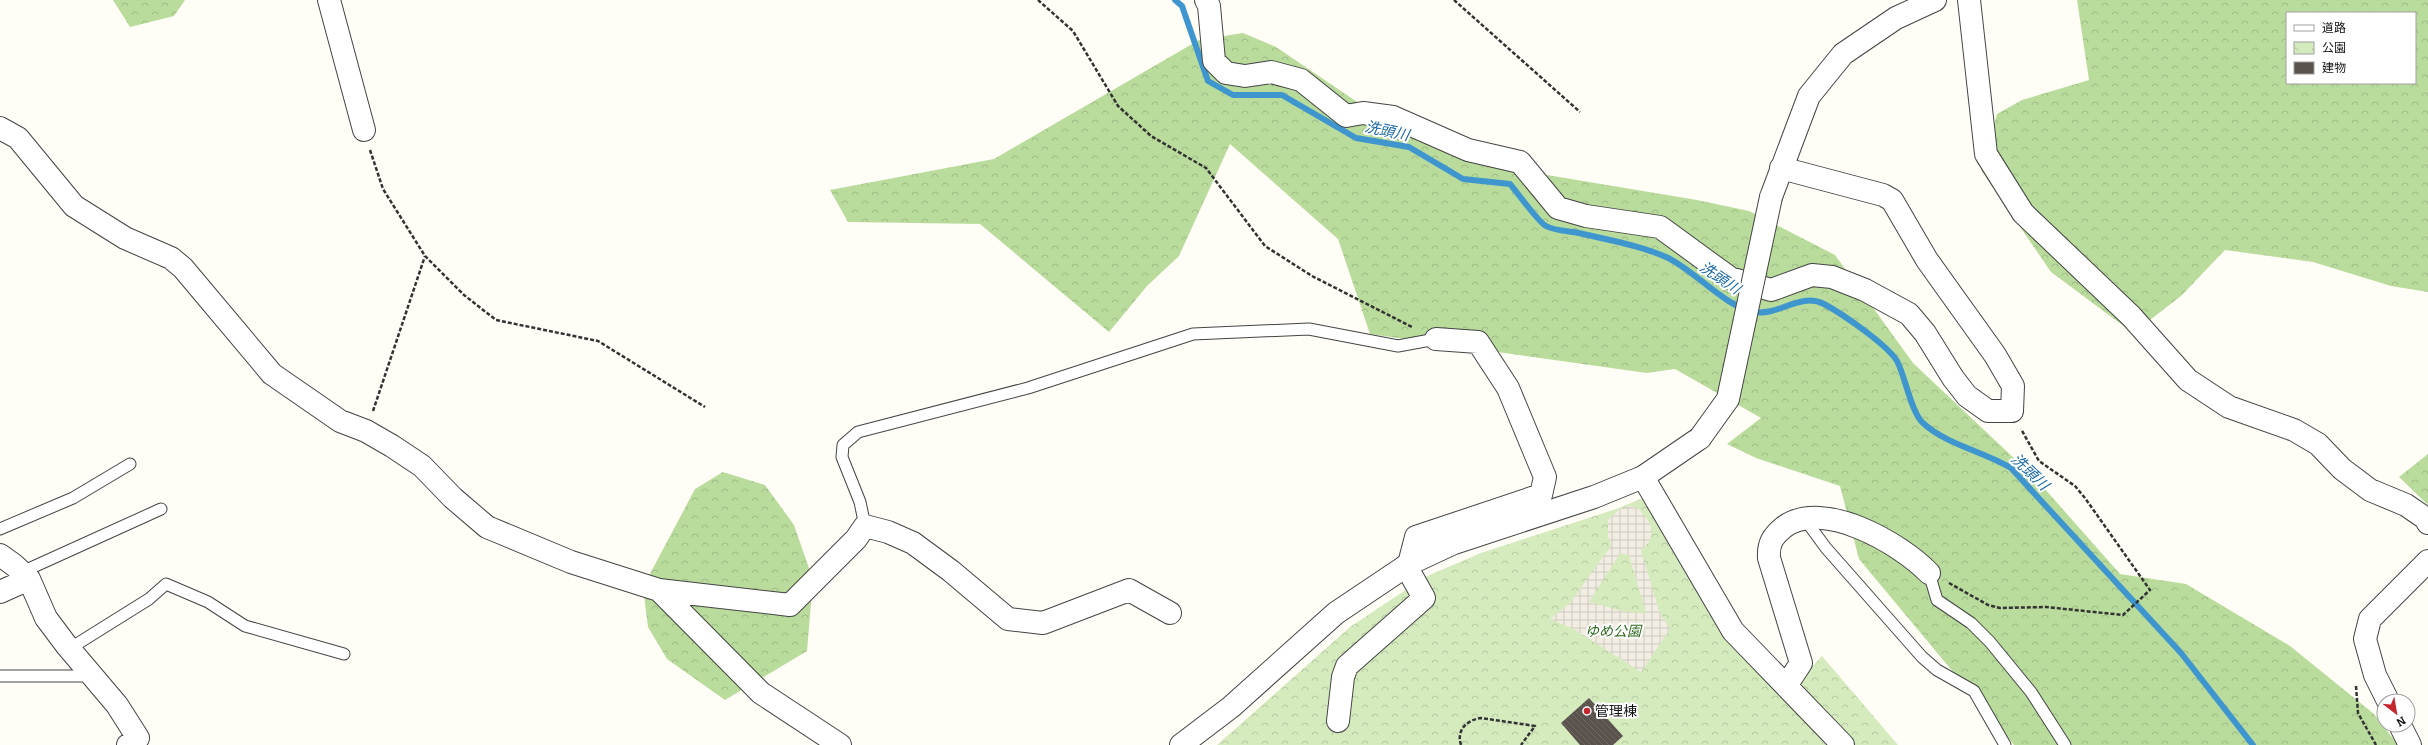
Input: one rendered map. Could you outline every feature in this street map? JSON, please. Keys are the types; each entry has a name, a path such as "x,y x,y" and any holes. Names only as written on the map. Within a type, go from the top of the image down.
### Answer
{"street":[{"path":"329,0 364,130"},
{"path":"1206,0 1209,6 1214,61 1226,73 1245,76 1271,72 1301,80 1346,116 1363,112 1393,116 1468,150 1520,162 1558,208 1586,216 1660,227 1730,278 1771,290 1812,275 1832,277 1865,290 1909,314 1925,333 1953,378 1967,396 1988,411 2012,411 2013,386 1995,355 1927,260 1892,200 1883,195 1782,168"},
{"path":"1181,745 1231,706 1336,613 1408,565 1454,543 1594,497 1643,477 1700,438 1728,399 1771,197 1809,96 1843,54 1896,18 1935,0"},
{"path":"1969,0 1986,154 2024,213 2131,316 2188,380 2230,406 2294,430 2318,444 2342,469 2370,490 2406,505 2428,523"},
{"path":"0,128 18,138 74,206 125,238 171,258 183,268 272,374 340,421 366,431 422,466 453,498 487,527 571,562 659,590 790,605 856,538 865,526 888,532 913,543 951,571 1008,619 1043,623 1129,590 1170,612"},
{"path":"1338,721 1343,677 1347,666 1424,598 1408,565 1416,537 1541,495 1545,477 1508,388 1478,342 1436,339"},
{"path":"1643,477 1733,631 1843,745"},
{"path":"1786,686 1801,663 1769,558 1768,547 1778,533 1790,523 1804,518 1818,517 1854,524 1915,559 1929,573"},
{"path":"0,555 25,575 46,618 69,649 117,705 138,743"},
{"path":"2384,693 2375,675 2365,639 2370,619 2421,570 2428,561"},
{"path":"0,592 25,575"},
{"path":"659,590 761,693 840,745"},
{"path":"2404,733 2410,745"}],"lane":[{"path":"865,526 860,502 842,457 843,445 858,432 1028,388 1193,334 1309,329 1398,346 1436,339"},
{"path":"0,530 74,498 130,464"},
{"path":"25,575 161,509"},
{"path":"1804,518 1826,548 1922,657 1937,670 1969,686 1974,691 2005,745"},
{"path":"1929,573 1937,600 1971,623 1990,642 2031,692 2065,745"},
{"path":"69,649 149,599 166,584 208,602 245,626 344,654"},
{"path":"0,676 93,676"}],"path":[{"path":"1038,0 1073,31 1118,106 1151,136 1206,168 1265,246 1312,276 1436,339"},
{"path":"1454,0 1580,112"},
{"path":"364,130 383,189 425,256 464,295 496,320 598,341 705,407"},
{"path":"366,431 425,256"},
{"path":"1929,573 1988,605 2000,608 2046,607 2123,615 2150,590 2085,498 2074,486 2039,462 2012,411"},
{"path":"1461,745 1460,733 1463,728 1475,719 1481,718 1535,726 1521,745"}],"green space":[{"path":"113,0 185,0 174,16 130,27"},
{"path":"2077,0 2428,0 2428,292 2391,286 2313,262 2225,250 2181,296 2133,333 2051,272 1981,170 1997,114 2022,100 2089,80"},
{"path":"1243,33 1276,47 1391,125 1462,155 1547,175 1697,200 1749,211 1835,255 1913,363 2036,479 2120,574 2186,584 2290,646 2374,714 2376,717 2376,733 2389,733 2398,745 2014,745 1859,559 1840,486 1756,458 1727,444 1761,418 1675,369 1647,373 1370,334 1338,239 1230,144 1179,256 1147,286 1109,332 980,224 848,222 830,190 994,159 1199,40"},
{"path":"2428,454 2428,505 2399,477"},
{"path":"723,472 765,485 794,525 813,580 807,651 725,700 667,659 648,627 643,587 695,489"},
{"name":"ゆめ公園","path":"1664,489 1742,625 1784,669 1799,681 1822,656 1898,745 1217,745 1350,627 1425,577 1481,553 1619,508"}],"shaded area":[{"path":"1630,506 1639,509 1649,522 1652,530 1649,542 1641,550 1659,611 1670,629 1641,672 1572,628 1550,619 1570,603 1611,546 1608,536 1608,520 1620,509","holes":["1620,553 1629,555 1646,613 1626,612 1589,602"]}],"building":[{"name":"管理棟","path":"1589,698 1623,736 1613,745 1580,745 1561,723"}],"waterway":[{"name":"洗頭川","path":"1175,0 1182,6 1208,81 1233,95 1282,95 1356,138 1409,147 1463,179 1510,184 1533,214 1546,226 1558,230 1623,243 1666,257 1688,270 1721,296 1743,309 1755,312 1764,312 1773,311 1798,302 1815,301 1824,304 1853,322 1894,356 1901,369 1915,412 1923,423 1943,437 2011,468 2181,653 2253,745"}],"place":[{"name":"管理棟","path":"1587,711"}]}
